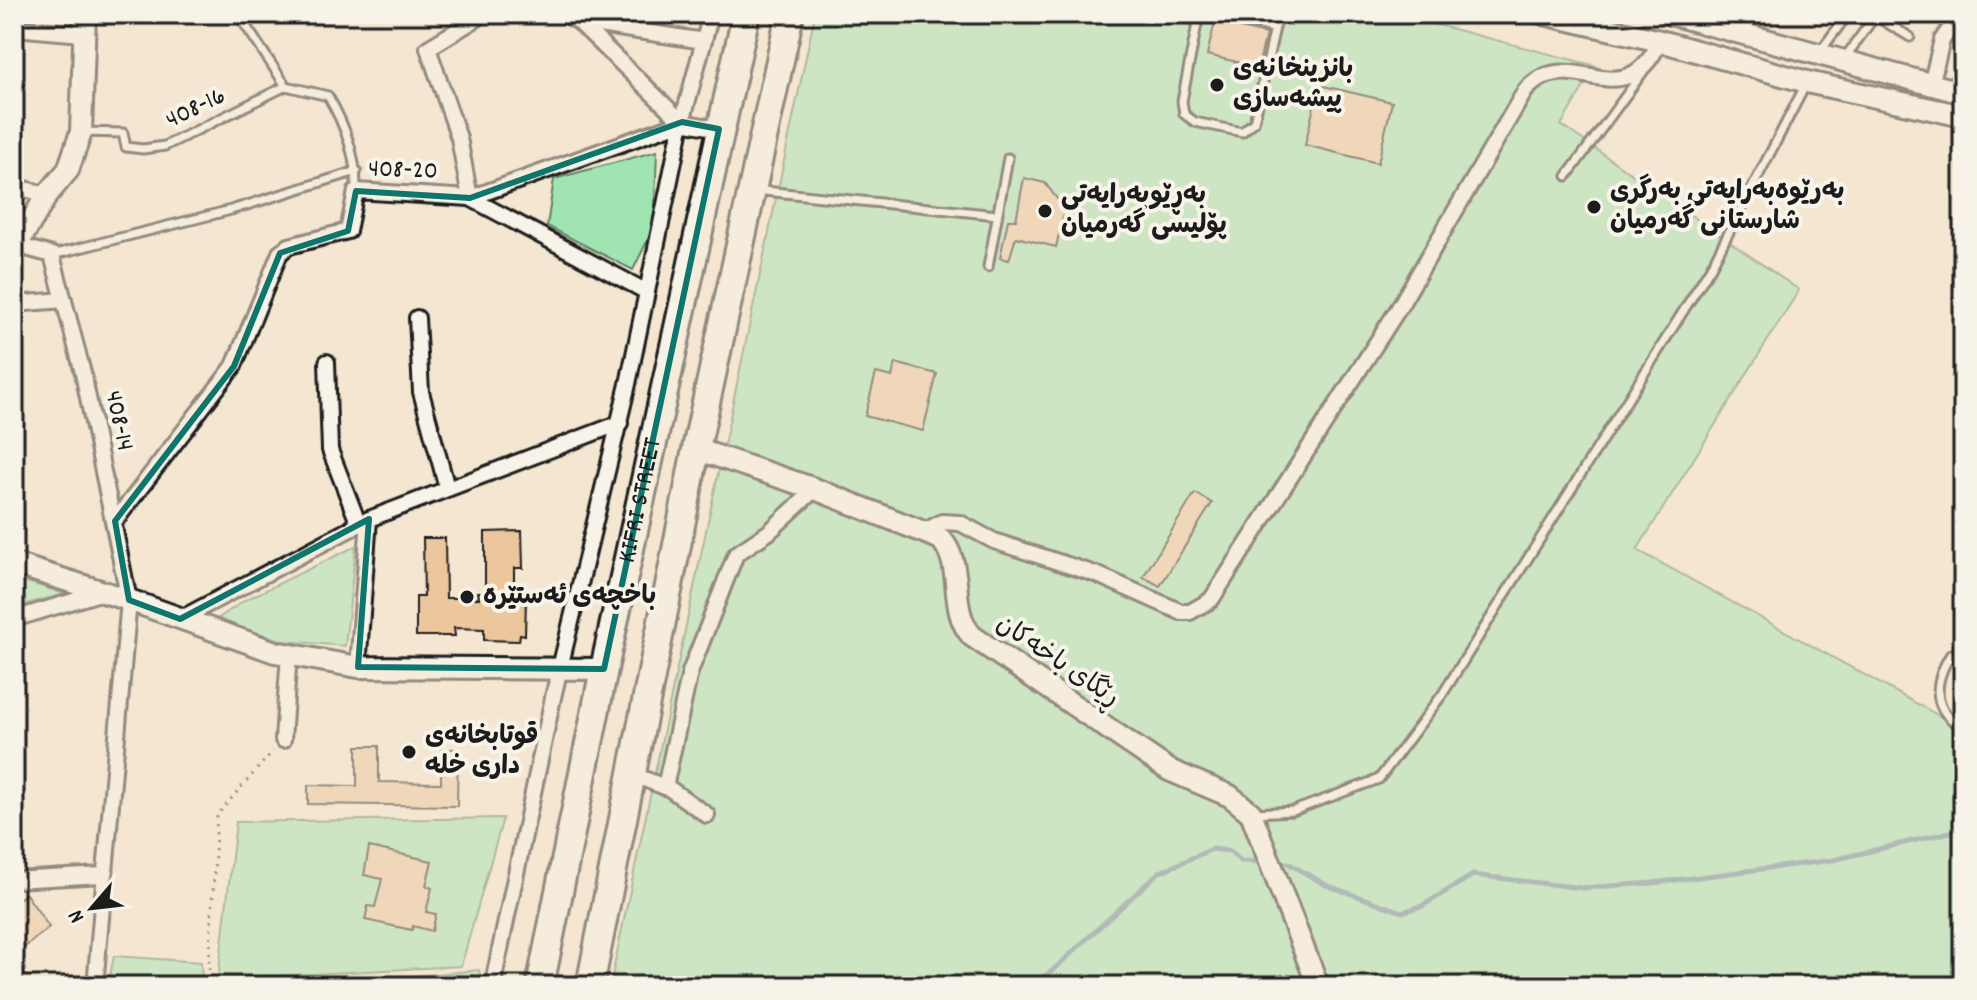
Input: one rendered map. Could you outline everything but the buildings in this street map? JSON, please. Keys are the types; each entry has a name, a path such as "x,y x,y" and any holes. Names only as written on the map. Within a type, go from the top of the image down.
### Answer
{"highway":[{"name":"KIFRI STREET","path":"540,986 604,669 746,14"},
{"name":"KIFRI STREET","path":"590,986 749,190 790,14"}],"main road":[{"path":"1544,14 1660,41 1807,82 1963,116"},
{"path":"1660,41 1668,14 1963,93"},
{"path":"17,248 47,195 68,170 81,132 84,24"},
{"name":"ڕێگای باخەکان","path":"696,449 815,489 941,539 950,550 958,584 958,614 972,636 1169,770 1230,796 1255,819"},
{"path":"14,564 129,600 238,641 358,667 604,669"},
{"path":"1255,819 1318,986"}],"street":[{"path":"479,14 476,19 428,48 459,138 470,198 647,292"},
{"path":"565,14 579,22 682,122 719,129"},
{"path":"494,978 620,423 682,122 711,14"},
{"path":"1931,85 1942,40 1960,14"},
{"path":"579,22 704,41"},
{"path":"14,28 84,24"},
{"path":"925,531 942,522 960,523 1026,553 1098,575 1169,609 1190,612 1203,607 1211,600 1397,311 1525,91 1536,78 1553,70 1573,71 1594,80 1633,74 1651,60 1660,41"},
{"name":"408-20","path":"115,521 234,366 280,253 289,246 348,231 356,191 470,198 682,122"},
{"path":"14,186 47,195"},
{"path":"17,248 52,255"},
{"name":"408-14","path":"52,255 115,521 129,600 95,986"},
{"path":"14,304 64,300"},
{"path":"417,318 421,392 447,488"},
{"path":"327,362 330,450 364,522 358,667"},
{"path":"180,619 364,522 620,423"},
{"path":"665,787 690,672 736,554 769,532 815,489"},
{"path":"14,619 100,593"},
{"path":"283,740 289,654"},
{"path":"631,774 665,787 707,815"},
{"path":"14,880 103,875"}],"lane":[{"path":"238,14 286,86 328,96 338,113 357,171 356,191"},
{"path":"1199,14 1182,107 1189,119 1236,132 1247,131 1254,122 1278,14"},
{"path":"1213,14 1273,28"},
{"path":"1738,33 1751,14"},
{"path":"1818,54 1848,14"},
{"path":"1842,61 1875,16 1910,37"},
{"path":"1567,176 1651,60"},
{"path":"1255,819 1293,811 1379,779 1442,695 1711,267 1807,82"},
{"name":"408-16","path":"81,132 123,133 126,147 143,149 165,146 286,86"},
{"path":"988,267 1008,158"},
{"path":"52,255 218,214 357,171"},
{"path":"749,190 997,215"},
{"path":"1963,649 1958,659 1951,654 1939,674 1937,687 1943,710 1963,727"}],"path":[{"path":"208,986 217,815 283,740"},
{"path":"381,986 494,978"}],"highlighted area":[{"path":"682,122 719,129 604,669 358,667 369,519 180,619 129,600 115,521 234,366 280,253 348,231 356,191 470,198"}],"green space":[{"path":"815,14 1395,14 1596,66 1561,125 1799,290 1637,550 1963,729 1963,986 610,986"},
{"path":"657,151 654,227 633,270 547,226 554,179"},
{"path":"356,546 345,646 285,641 216,620 245,600"},
{"path":"14,578 65,594 14,607"},
{"path":"503,818 461,966 218,979 236,822"},
{"path":"114,956 201,962 202,986 108,986"},
{"path":"479,970 482,986 303,986"}],"waterway":[{"path":"1277,863 1288,863 1326,885 1402,912 1422,906 1473,875 1582,888 1652,883 1833,860 1963,829"},
{"path":"1028,986 1052,971 1158,873 1212,849 1230,851 1241,861 1263,862"}],"place":[{"name":"بانزینخانەی پیشەسازی","path":"1217,85"},
{"name":"بەرێوەبەرایەتی بەرگری شارستانی گەرمیان","path":"1594,207"},
{"name":"بەڕێوبەرایەتی پۆلیسی گەرمیان","path":"1045,211"},
{"name":"باخچەی ئەستێرە","path":"467,597"},
{"name":"قوتابخانەی داری خلە","path":"409,752"}]}
